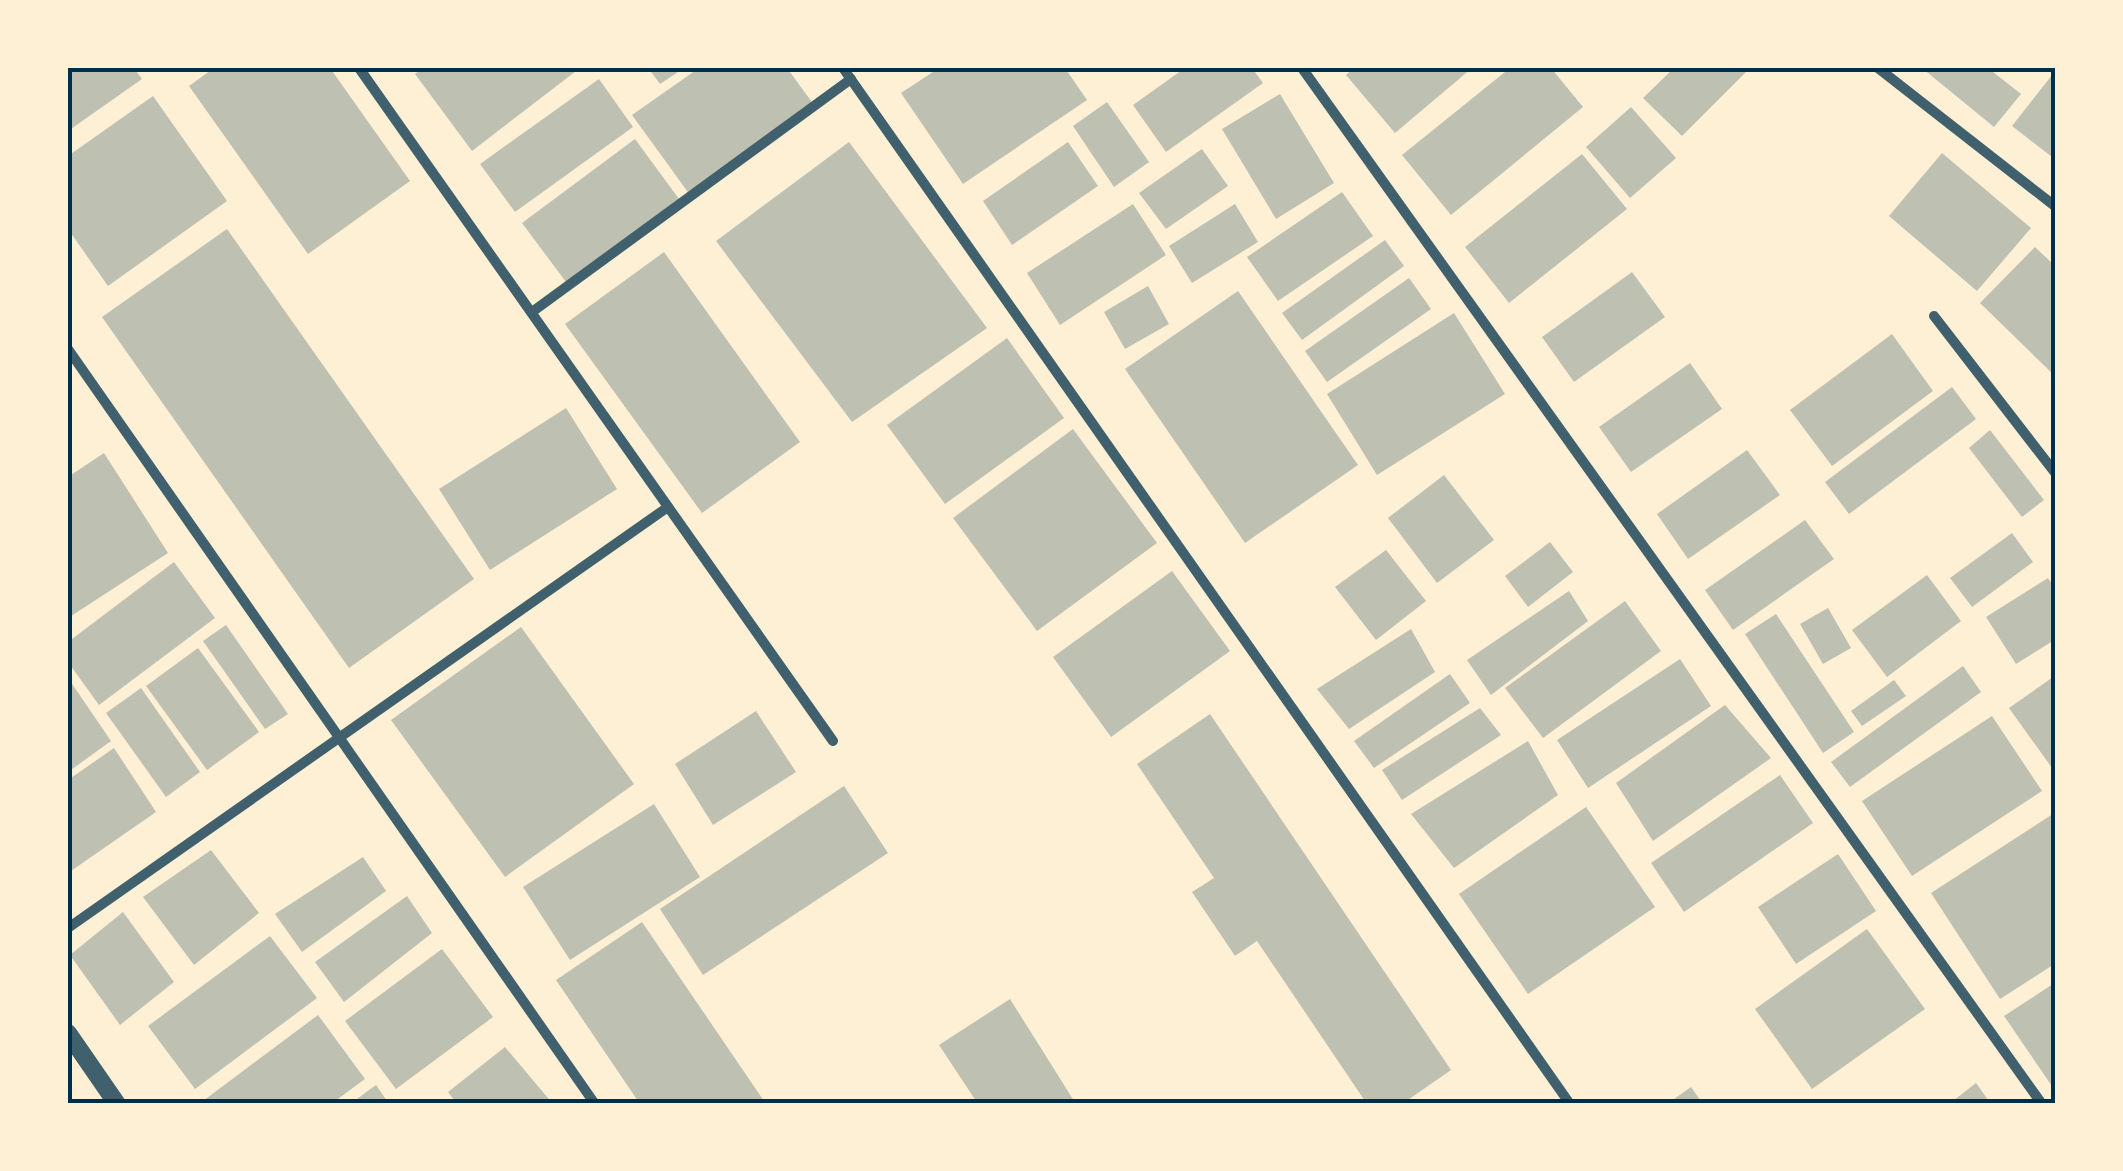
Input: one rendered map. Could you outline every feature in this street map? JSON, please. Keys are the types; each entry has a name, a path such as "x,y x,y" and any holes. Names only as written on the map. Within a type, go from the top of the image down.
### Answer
{"street":[{"path":"359,68 833,741"},
{"path":"843,68 1570,1104"},
{"path":"1302,68 2042,1104"},
{"path":"1878,68 2056,207"},
{"path":"532,312 852,80"},
{"path":"1934,316 2056,474"},
{"path":"68,349 595,1104"},
{"path":"68,928 668,507"},
{"path":"68,1033 117,1104"}],"building":[{"path":"68,68 134,68 142,79 68,131"},
{"path":"214,68 330,68 410,181 308,254 189,86"},
{"path":"423,68 580,68 472,151 415,74"},
{"path":"648,68 684,68 660,84"},
{"path":"699,68 787,68 814,105 690,195 632,115"},
{"path":"939,68 1065,68 1087,100 963,184 901,93"},
{"path":"1185,68 1252,68 1263,83 1166,152 1133,105"},
{"path":"1354,68 1472,68 1395,133 1346,75"},
{"path":"1510,68 1551,68 1583,107 1451,215 1402,155"},
{"path":"1674,68 1750,68 1682,136 1643,98"},
{"path":"1922,68 1988,68 2021,94 1994,127"},
{"path":"2056,70 2056,160 2012,126"},
{"path":"599,79 633,127 515,212 480,164"},
{"path":"1280,94 1334,183 1276,219 1222,129"},
{"path":"153,96 227,201 108,286 68,229 68,156"},
{"path":"1107,102 1149,162 1114,187 1073,126"},
{"path":"1631,107 1676,158 1630,198 1586,147"},
{"path":"635,139 679,199 566,282 522,223"},
{"path":"849,142 987,328 852,422 716,241"},
{"path":"1068,142 1098,186 1012,245 983,201"},
{"path":"1202,149 1228,186 1166,229 1139,193"},
{"path":"1942,153 2031,228 1977,291 1889,216"},
{"path":"1582,154 1627,209 1509,303 1465,247"},
{"path":"1342,192 1373,236 1278,301 1247,257"},
{"path":"1133,204 1166,255 1060,325 1027,273"},
{"path":"1235,204 1258,242 1192,283 1169,246"},
{"path":"227,229 474,579 349,668 102,317"},
{"path":"1385,240 1404,266 1302,340 1282,313"},
{"path":"2035,247 2056,267 2056,377 1980,303"},
{"path":"664,252 800,442 702,513 565,324"},
{"path":"1632,272 1665,317 1574,382 1542,337"},
{"path":"1409,278 1431,309 1327,382 1305,351"},
{"path":"1148,286 1169,324 1125,349 1104,312"},
{"path":"1238,291 1358,465 1245,543 1125,369"},
{"path":"1454,313 1505,394 1377,475 1327,394"},
{"path":"1892,334 1933,391 1832,466 1790,410"},
{"path":"1007,338 1064,418 945,504 887,425"},
{"path":"1690,363 1722,409 1631,472 1599,427"},
{"path":"1952,387 1976,419 1849,514 1825,482"},
{"path":"566,408 617,489 490,570 439,489"},
{"path":"1073,429 1157,543 1037,631 953,518"},
{"path":"1990,430 2044,500 2022,517 1969,448"},
{"path":"1747,450 1780,495 1688,559 1657,514"},
{"path":"104,453 168,553 68,618 68,477"},
{"path":"1444,475 1494,540 1437,583 1388,518"},
{"path":"1805,520 1834,559 1733,630 1705,590"},
{"path":"2012,533 2033,562 1972,607 1950,578"},
{"path":"1550,542 1573,572 1528,607 1505,576"},
{"path":"1386,550 1426,601 1376,640 1335,587"},
{"path":"174,562 215,618 99,705 68,662 68,642"},
{"path":"1172,571 1230,651 1111,737 1053,657"},
{"path":"1927,575 1961,621 1887,677 1852,630"},
{"path":"2048,578 2056,590 2056,639 2016,664 1986,617"},
{"path":"1569,591 1588,621 1491,695 1467,660"},
{"path":"1625,601 1661,651 1543,738 1505,688"},
{"path":"1828,608 1851,648 1823,664 1800,624"},
{"path":"1776,614 1854,732 1823,753 1745,634"},
{"path":"226,625 288,714 265,729 203,641"},
{"path":"521,627 634,784 505,877 391,720"},
{"path":"1411,629 1435,672 1349,729 1317,689"},
{"path":"198,648 259,732 207,770 146,686"},
{"path":"1680,659 1711,706 1588,788 1557,740"},
{"path":"1963,666 1981,692 1850,787 1831,762"},
{"path":"1450,674 1470,703 1374,768 1354,741"},
{"path":"2056,675 2056,765 2052,768 2009,708"},
{"path":"68,678 111,741 68,772"},
{"path":"1894,680 1906,696 1862,726 1851,711"},
{"path":"141,688 200,772 166,797 106,713"},
{"path":"1725,705 1771,758 1653,841 1616,783"},
{"path":"1480,708 1501,735 1402,800 1382,770"},
{"path":"756,711 796,772 713,825 675,764"},
{"path":"1210,714 1451,1070 1402,1104 1367,1104 1257,941 1235,956 1192,892 1214,878 1137,764"},
{"path":"1992,716 2042,791 1912,876 1862,801"},
{"path":"1528,741 1558,795 1454,868 1411,814"},
{"path":"114,748 156,812 68,873 68,780"},
{"path":"1780,775 1813,823 1684,912 1651,863"},
{"path":"844,786 888,853 703,975 660,909"},
{"path":"654,804 700,877 570,960 523,887"},
{"path":"1586,807 1655,907 1528,994 1459,894"},
{"path":"2056,812 2056,963 2000,999 1931,893"},
{"path":"211,850 259,913 194,965 143,897"},
{"path":"1838,854 1876,911 1796,964 1758,907"},
{"path":"363,857 386,891 302,952 275,914"},
{"path":"407,896 432,933 344,1002 315,962"},
{"path":"123,912 174,982 120,1025 70,955"},
{"path":"642,922 766,1104 640,1104 556,980"},
{"path":"1867,929 1925,1009 1812,1089 1755,1009"},
{"path":"270,936 317,998 195,1089 148,1026"},
{"path":"442,949 493,1017 396,1089 345,1021"},
{"path":"2056,982 2056,1092 2004,1016"},
{"path":"1010,999 1076,1104 978,1104 939,1045"},
{"path":"318,1015 365,1079 331,1104 199,1104"},
{"path":"505,1047 553,1104 457,1104 448,1092"},
{"path":"1976,1083 1991,1104 1949,1104"},
{"path":"376,1085 389,1104 350,1104"},
{"path":"1691,1087 1703,1104 1667,1104"}]}
